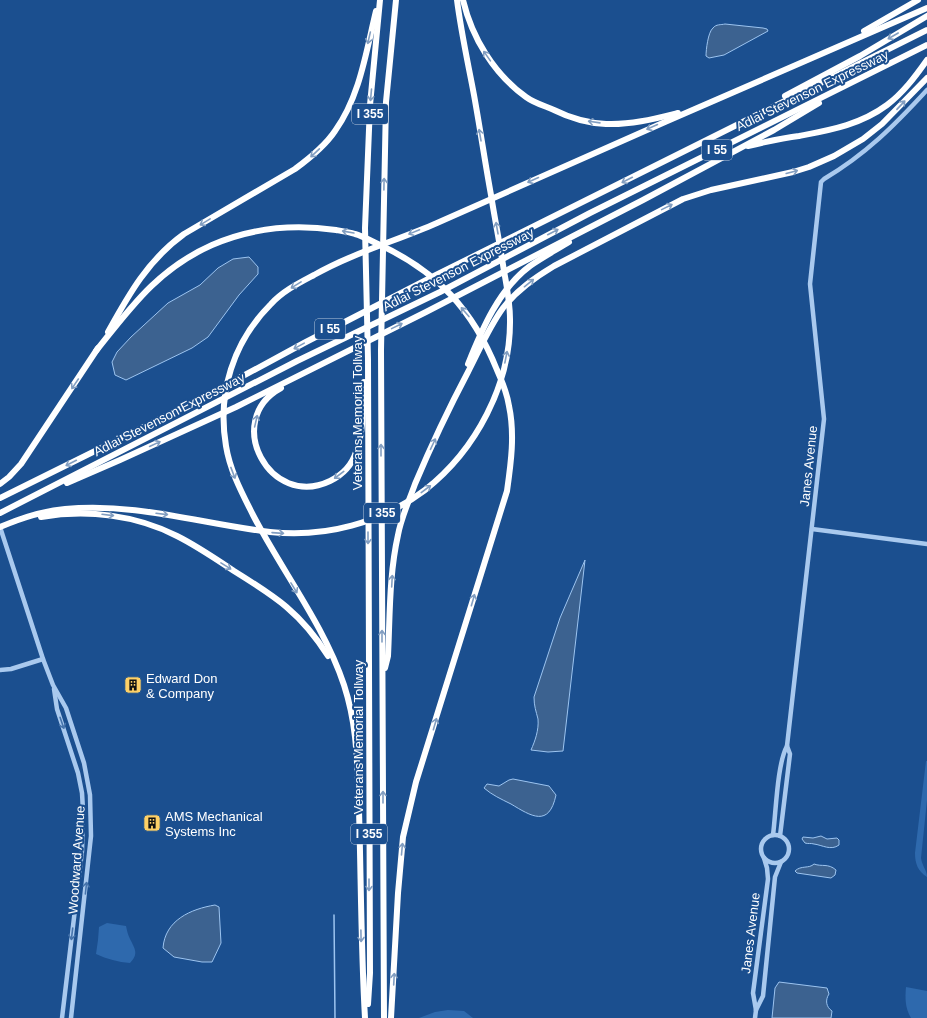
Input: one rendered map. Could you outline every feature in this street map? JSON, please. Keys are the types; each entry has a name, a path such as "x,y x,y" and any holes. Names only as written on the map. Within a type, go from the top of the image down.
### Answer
{"highway":[{"name":"Veterans Memorial Tollway","path":"366,1018 370,973 368,356 365,228 370,105 379,0"},
{"path":"0,484 21,464 96,351 126,299 144,272 168,246 184,234 295,169 310,158 326,142 345,116 352,101 361,75 379,0"},
{"name":"Veterans Memorial Tollway","path":"384,1018 381,350 386,102 396,0"},
{"path":"0,527 16,520 64,509 108,508 167,514 277,533 312,533 345,528 395,509 418,495 444,474 468,445 491,404 504,368 509,339 510,320 508,294 457,0"},
{"path":"463,0 469,23 474,34 479,44 495,66 518,91 527,98 540,104 568,116 592,123 607,124 639,122 700,106"},
{"path":"831,50 918,0"},
{"path":"366,1018 362,966 357,747 354,724 351,708 329,649 307,608 263,535 241,492 230,463 224,435 223,410 229,373 240,344 252,326 277,298 296,285 333,264 431,226 700,106 927,8"},
{"path":"662,162 860,56 927,16"},
{"name":"Adlai Stevenson Expressway","path":"0,498 206,396 318,336 927,30"},
{"name":"Adlai Stevenson Expressway","path":"0,513 297,361 440,292 566,225 927,45"},
{"path":"740,147 837,129 864,120 898,96 910,84 927,60"},
{"path":"20,503 120,460 236,407 426,312 774,130 864,77"},
{"path":"382,675 388,656 393,563 403,514 423,464 455,397 492,325 516,293 536,276 568,258 683,200 712,190 793,172 834,156 863,139 882,124 927,78"},
{"path":"455,397 475,346 490,315 504,293 530,266 594,225"},
{"path":"96,351 145,291 190,256 236,236 265,229 294,227 322,228 354,233 409,260 437,280 468,314 492,357 504,387 509,406 512,429 512,447 506,491 416,782 403,837 398,893 391,1018"},
{"path":"336,356 328,362 277,390 265,401 257,414 254,437 260,458 272,473 291,484 307,486 326,483 340,474 353,459 356,453 360,433 364,375 368,356"},
{"path":"0,527 48,516 87,514 113,516 133,520 170,532 264,590 287,607 314,634 340,676"}],"street":[{"name":"Janes Avenue","path":"755,1018 756,1010 753,994 768,879 767,868 761,854 762,844 768,837 773,835 782,758 787,746 824,419 810,284 821,182 849,163 881,138 898,122 927,90"},
{"name":"Woodward Avenue","path":"0,527 43,659 53,686 66,708 80,749 89,785 92,823 71,1018"},
{"path":"812,529 927,544"},
{"path":"0,670 11,669 43,659"},
{"name":"Woodward Avenue","path":"53,686 57,709 78,773 82,793 83,810 81,858 62,1018"},
{"name":"Janes Avenue","path":"756,1010 763,996 775,877 781,862 788,856 789,847 780,836 790,754 787,746"},
{"path":"773,835 780,836"},
{"path":"764,858 772,863 781,862"}],"shaded area":[{"path":"725,24 763,28 767,29 768,31 724,55 709,58 706,56 711,30 716,26"},
{"path":"249,257 258,267 258,274 239,295 208,337 192,348 126,380 115,375 112,362 117,352 168,303 200,285 218,268 233,259"},
{"path":"585,560 563,751 548,752 531,750 538,727 534,697 560,618"},
{"path":"926,761 927,800 921,858 927,877 918,867 915,853"},
{"path":"513,779 549,786 556,795 549,812 544,816 532,815 497,797 484,788 487,784 499,786"},
{"path":"821,836 827,839 837,838 839,840 839,845 833,848 826,847 805,843 802,839 803,837 813,838"},
{"path":"814,864 833,868 836,870 835,875 831,878 797,873 795,871"},
{"path":"215,905 219,907 221,943 212,962 202,962 174,957 163,948 165,938 174,923 197,909"},
{"path":"107,923 126,926 135,951 133,960 130,963 113,960 96,954 99,927"},
{"path":"779,982 827,988 829,994 827,1003 828,1008 832,1011 831,1018 772,1018 775,988"},
{"path":"906,987 927,991 927,1018 911,1018 906,1003"},
{"path":"448,1010 464,1011 473,1018 419,1018 435,1012"}],"waterway":[{"path":"334,915 335,1018"}],"place":[{"name":"Edward Don & Company","path":"133,685"},
{"name":"AMS Mechanical Systems Inc","path":"152,823"}]}
